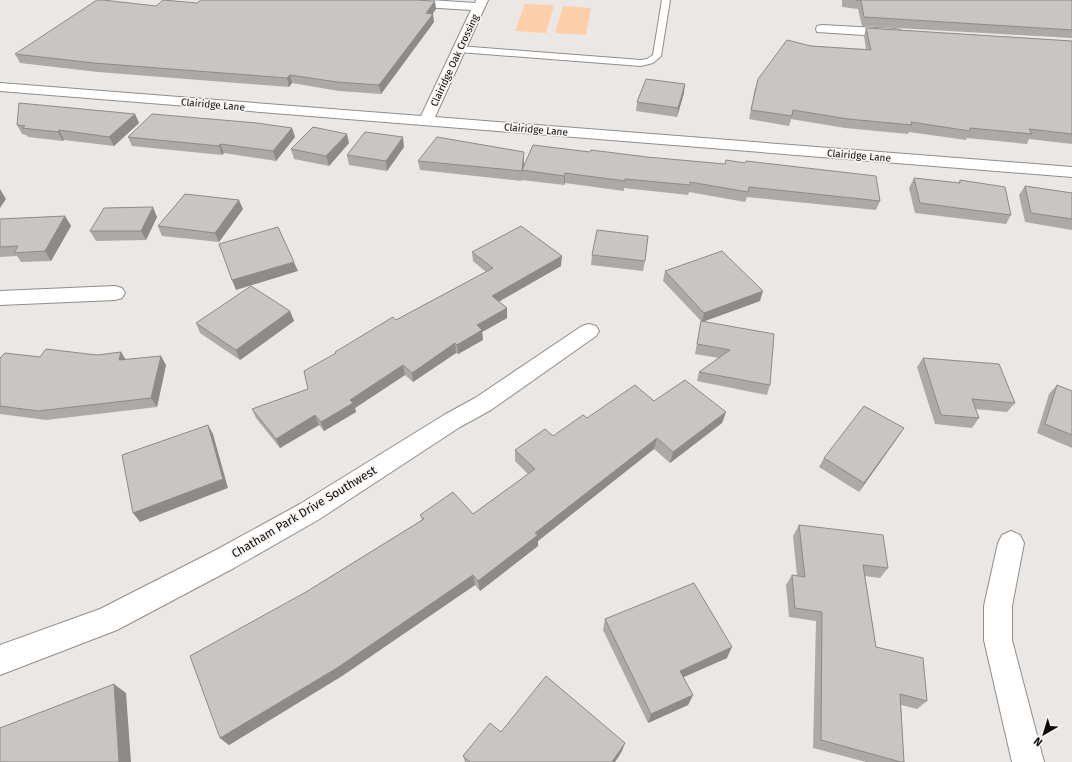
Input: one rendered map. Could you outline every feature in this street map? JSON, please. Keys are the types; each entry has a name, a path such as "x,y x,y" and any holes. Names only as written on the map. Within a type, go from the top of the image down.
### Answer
{"street":[{"path":"376,0 480,3"},
{"name":"Clairidge Oak Crossing","path":"426,120 480,3"},
{"path":"822,29 908,34"},
{"name":"Clairidge Lane","path":"0,87 1072,172"},
{"path":"0,298 115,293"},
{"name":"Chatham Park Drive Southwest","path":"0,660 107,620 232,555 309,512 452,421 483,404 589,331"},
{"path":"1011,543 998,606 998,640 1028,762"}],"lane":[{"path":"459,49 641,63 650,61 658,56 666,0"}],"shaded area":[{"path":"525,4 554,5 546,33 515,31"},
{"path":"563,6 591,8 586,35 555,33"}],"building":[{"path":"97,0 156,6 163,0 197,3 201,0 435,1 426,13 433,14 379,85 337,82 290,75 287,78 94,63 15,54"},
{"path":"861,0 1072,0 1072,30 864,17"},
{"path":"866,28 1072,41 1072,134 1029,129 1032,134 970,128 970,131 911,122 912,125 848,119 793,110 792,116 751,110 758,79 787,40 811,46 871,50"},
{"path":"646,79 685,84 678,108 637,102"},
{"path":"19,103 135,114 109,137 59,130 58,132 22,128 25,126 17,125"},
{"path":"152,114 257,123 292,128 273,151 220,144 219,146 128,137"},
{"path":"313,127 347,134 326,156 291,149"},
{"path":"365,132 403,137 386,161 347,155"},
{"path":"437,137 524,152 522,171 418,161"},
{"path":"533,145 590,152 591,150 725,164 726,160 745,163 746,161 876,176 880,201 749,187 748,192 690,182 690,185 625,179 625,181 565,173 564,176 522,170"},
{"path":"914,178 960,183 960,180 1005,187 1011,215 920,203"},
{"path":"1025,186 1072,193 1072,219 1031,213"},
{"path":"185,194 239,200 215,233 158,226"},
{"path":"153,207 141,231 90,231 104,208"},
{"path":"65,216 45,251 14,253 18,246 0,247 0,219"},
{"path":"521,226 562,256 492,296 507,308 477,325 482,330 457,345 455,343 412,373 403,365 350,400 353,403 321,422 315,415 276,439 252,409 308,389 304,371 336,353 335,352 393,317 396,320 493,268 472,252"},
{"path":"278,227 294,262 232,280 219,244"},
{"path":"597,230 648,236 645,261 592,255"},
{"path":"722,251 763,291 704,313 665,271"},
{"path":"251,286 290,311 236,350 196,323"},
{"path":"701,321 774,334 770,385 699,372 730,350 697,344"},
{"path":"46,349 97,355 121,352 119,360 161,356 151,398 38,411 0,406 0,358 5,353 40,357"},
{"path":"923,358 999,364 1015,403 972,399 979,418 941,415"},
{"path":"685,380 726,412 673,452 657,438 535,533 538,535 478,581 473,575 337,668 220,738 190,656 306,592 424,519 420,515 453,492 473,514 535,469 515,450 545,429 553,436 583,415 587,418 635,385 654,401"},
{"path":"1057,385 1072,391 1072,435 1045,424"},
{"path":"864,406 904,428 864,483 824,458"},
{"path":"208,425 223,479 133,513 122,455"},
{"path":"799,525 883,535 888,568 863,565 876,647 923,658 927,701 900,694 904,762 821,740 822,612 795,608 792,575 805,577"},
{"path":"694,583 732,647 680,671 693,695 651,714 605,619"},
{"path":"546,676 625,743 612,762 470,762 463,756 490,723 501,732"},
{"path":"114,684 119,762 0,762 0,728"}]}
